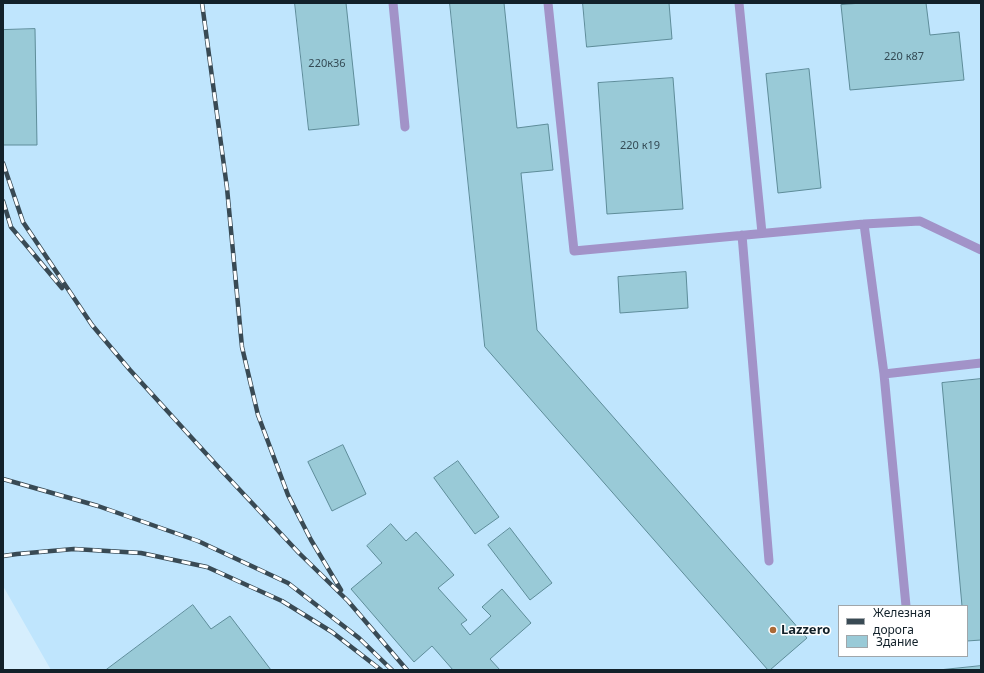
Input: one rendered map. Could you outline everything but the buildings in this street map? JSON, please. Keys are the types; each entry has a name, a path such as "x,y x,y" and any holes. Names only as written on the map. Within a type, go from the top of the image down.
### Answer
{"lane":[{"path":"393,3 405,127"},
{"path":"548,3 574,252 864,224 920,221 981,250"},
{"path":"739,3 762,234"},
{"path":"864,224 884,374 906,605"},
{"path":"742,236 769,561"},
{"path":"884,374 981,363"}],"shaded area":[{"path":"3,3 981,3 981,670 51,670 3,586"}],"railway":[{"path":"202,3 227,188 242,347 258,415 288,495 311,540 341,590"},
{"path":"3,163 23,222 92,325 130,370 221,470 299,553 348,601 407,670"},
{"path":"3,201 11,227 62,288"},
{"path":"3,479 98,506 198,541 288,583 359,638 392,670"},
{"path":"3,556 74,549 141,553 207,567 282,601 332,632 381,670"}],"place":[{"name":"Lazzero","path":"773,630"}]}
